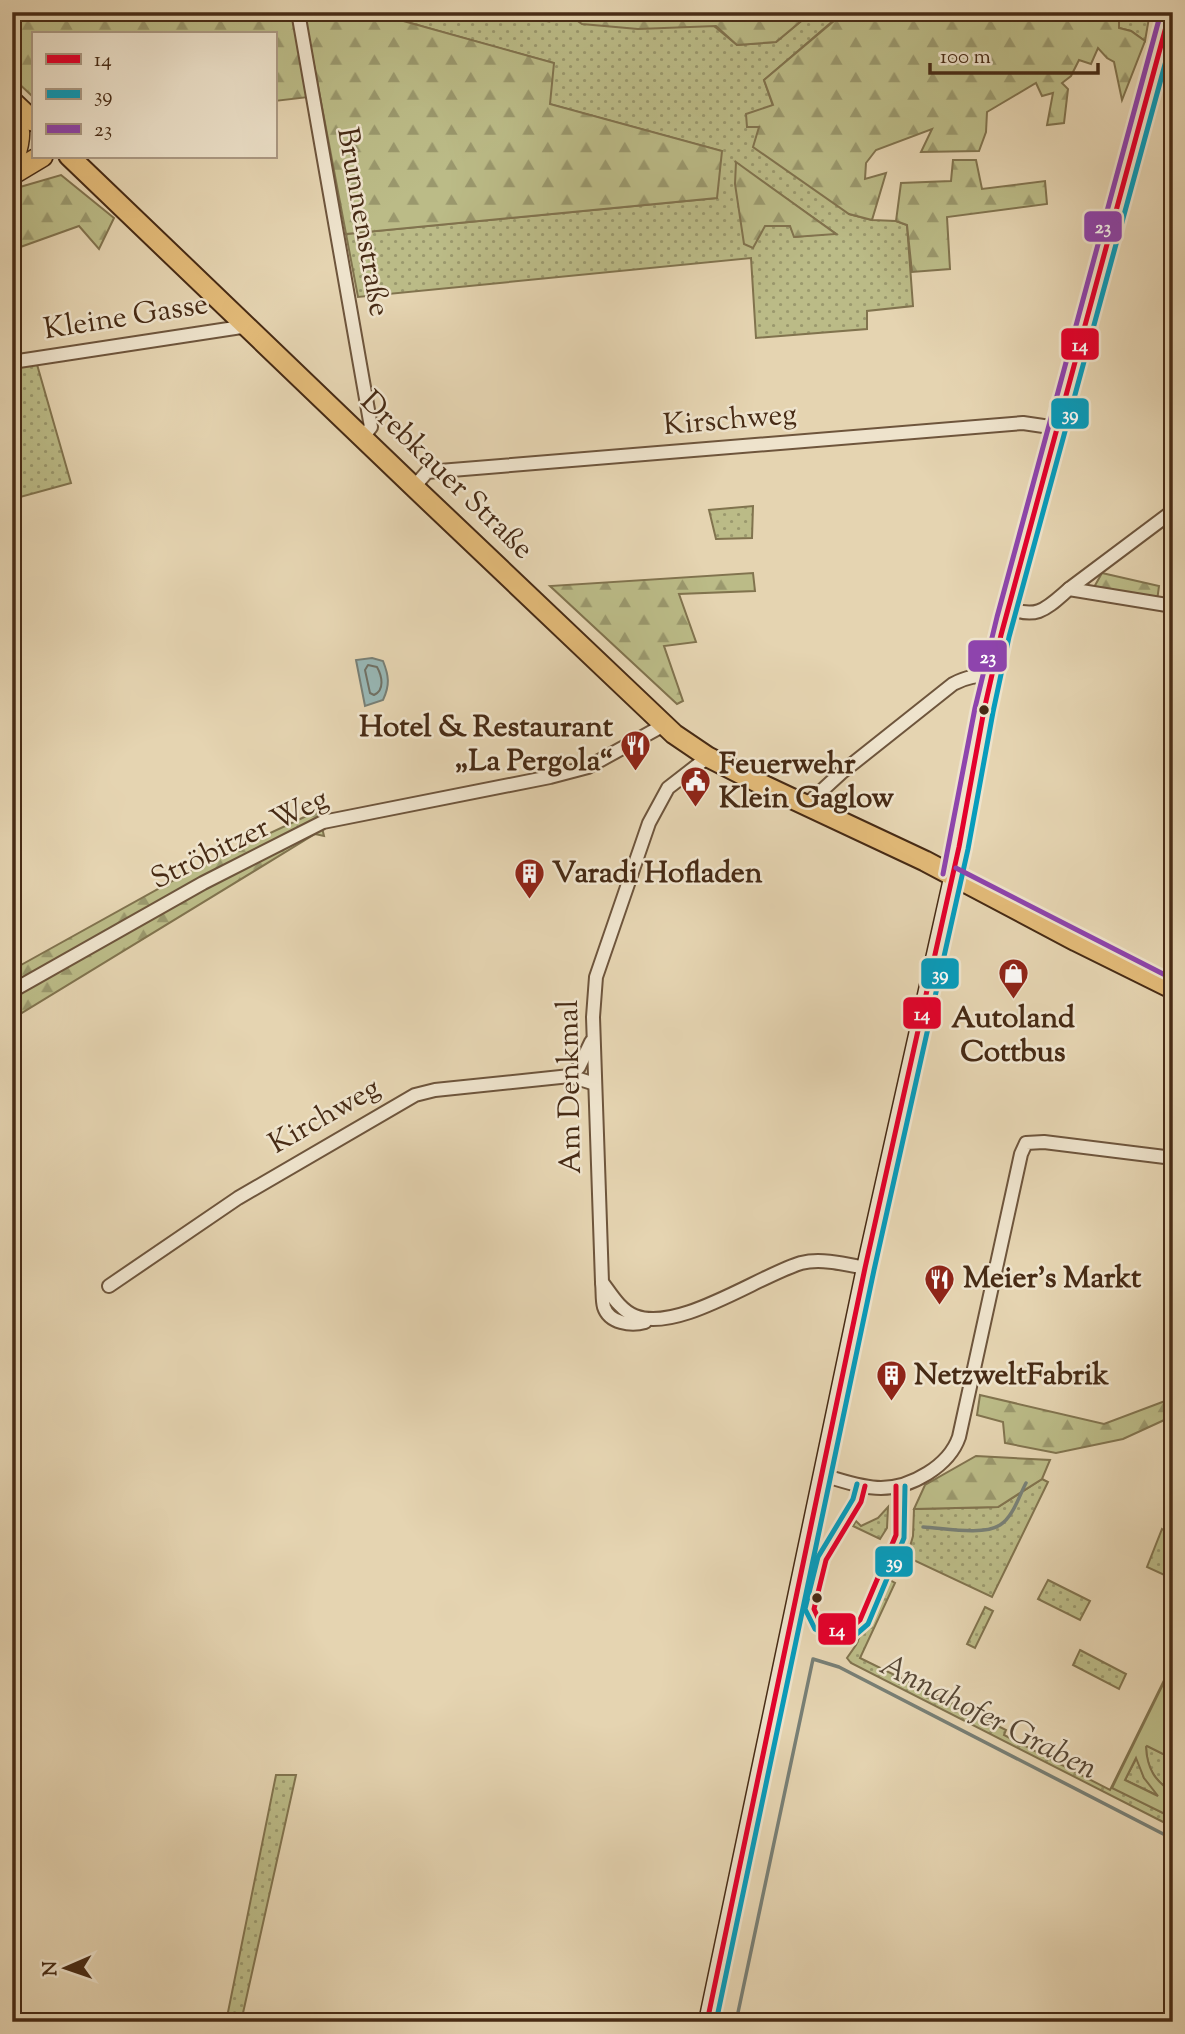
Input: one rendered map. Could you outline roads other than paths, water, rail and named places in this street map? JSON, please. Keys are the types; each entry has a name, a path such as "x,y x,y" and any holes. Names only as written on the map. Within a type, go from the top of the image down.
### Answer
{"highway":[{"path":"12,110 19,123 20,139 13,163"},
{"path":"13,163 32,145"},
{"path":"13,163 34,158"}],"main road":[{"path":"707,2022 865,1268 952,876 1008,607 1170,12"},
{"path":"12,101 32,120"},
{"name":"Drebkauer Straße","path":"71,158 664,725 708,757 952,876 1173,989"}],"street":[{"name":"Brunnenstraße","path":"298,12 371,427 363,438"},
{"name":"Kleine Gasse","path":"12,362 248,326"},
{"name":"Kirschweg","path":"414,487 427,472 1023,423 1056,428"},
{"path":"1008,607 1028,613 1043,611 1173,511"},
{"path":"1069,589 1173,606"},
{"path":"805,806 841,773 953,684 965,678 993,676"},
{"name":"Ströbitzer Weg","path":"12,991 203,883 323,822 588,767 664,725"},
{"name":"Am Denkmal","path":"708,757 668,788 649,823 596,976 593,997 603,1305 612,1318 639,1324 697,1309 801,1263 834,1262 865,1268"},
{"path":"570,1076 585,1058 594,1035"},
{"name":"Kirchweg","path":"109,1286 238,1198 415,1095 435,1090 570,1076 595,1084"},
{"path":"822,1475 881,1488 903,1485 933,1468 951,1453 959,1437 1018,1166 1026,1143 1044,1142 1173,1158"}],"water":[{"path":"372,658 383,661 388,685 383,700 365,706 356,660"}],"waterway":[{"path":"923,1527 974,1531 993,1528 1009,1517 1026,1483"},
{"name":"Annahofer Graben","path":"736,2022 813,1659 839,1667 1173,1839"}],"place":[{"name":"Hotel & Restaurant „La Pergola“","path":"636,772"},
{"name":"Feuerwehr Klein Gaglow","path":"696,809"},
{"name":"Varadi Hofladen","path":"529,901"},
{"name":"Autoland Cottbus","path":"1013,1000"},
{"name":"Meier's Markt","path":"940,1306"},
{"name":"NetzweltFabrik","path":"891,1403"}]}
